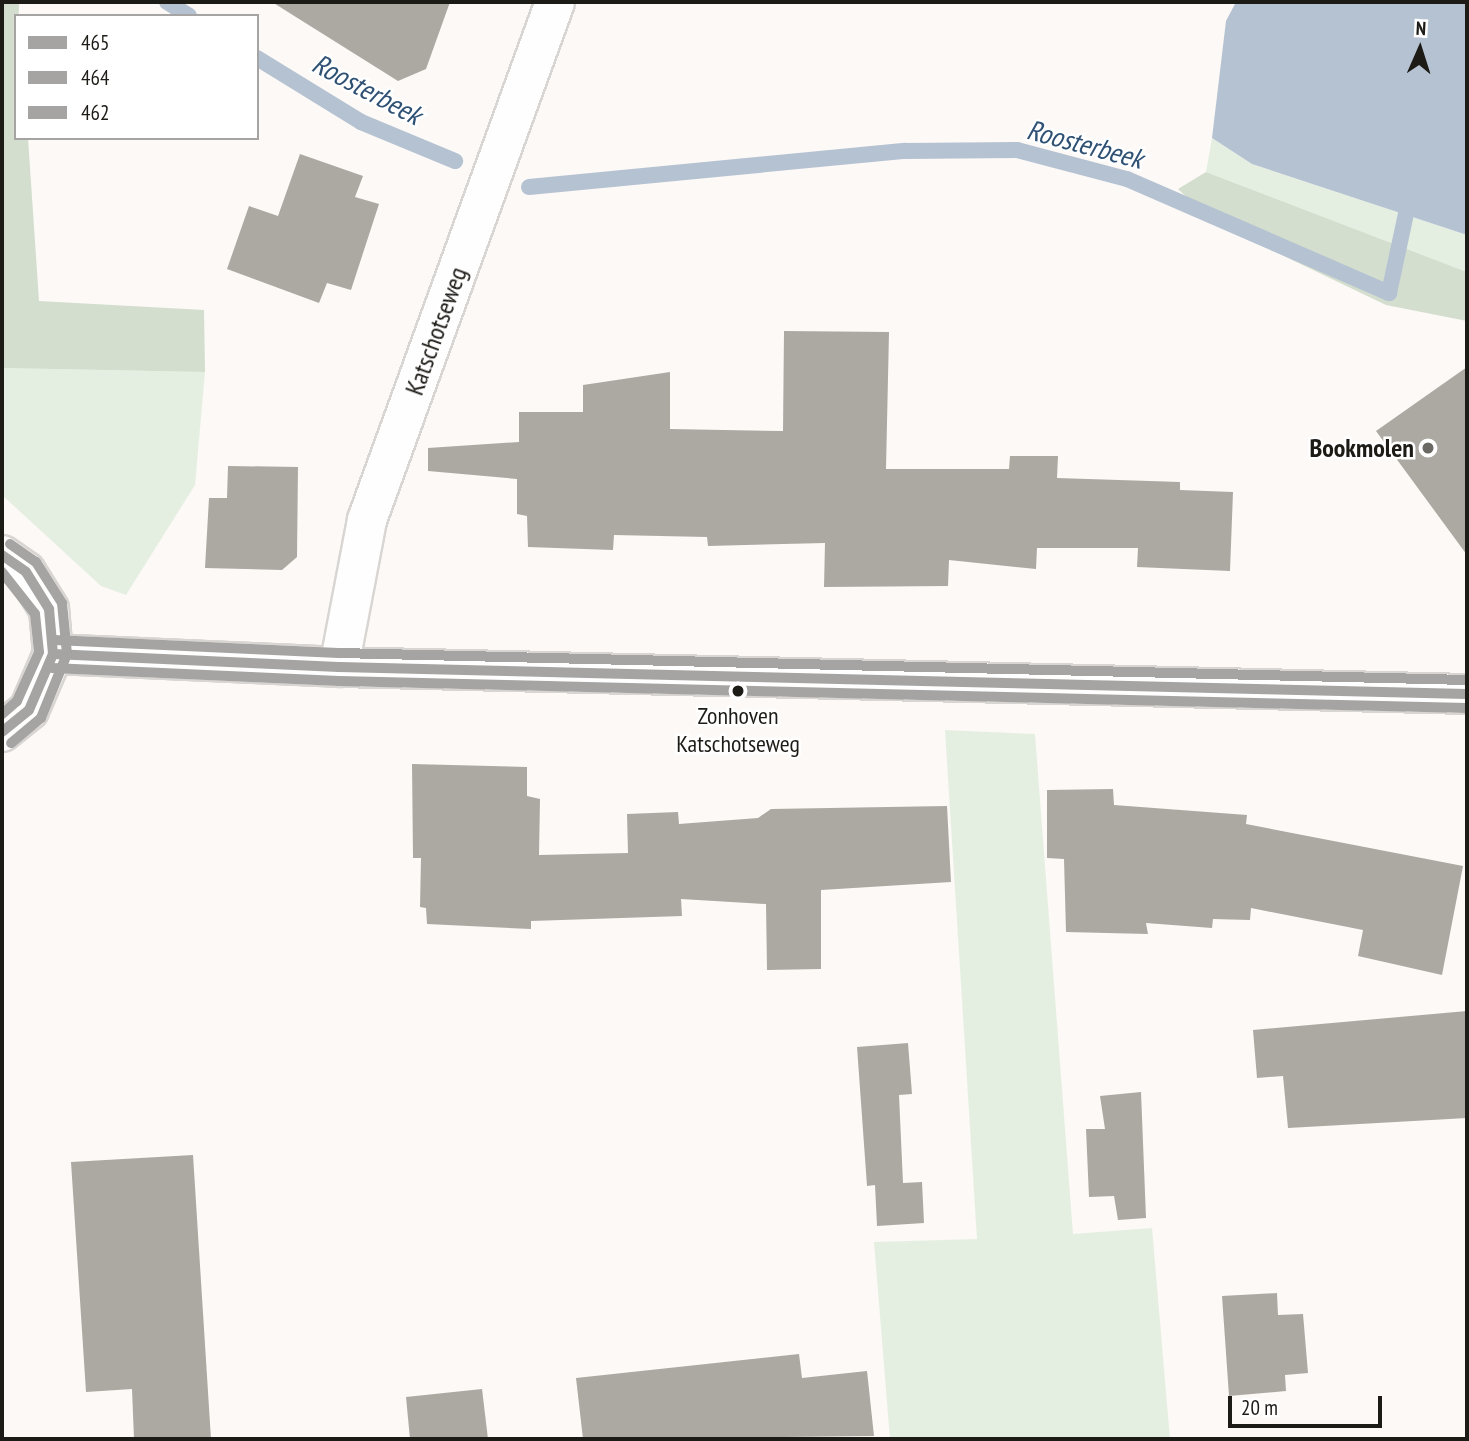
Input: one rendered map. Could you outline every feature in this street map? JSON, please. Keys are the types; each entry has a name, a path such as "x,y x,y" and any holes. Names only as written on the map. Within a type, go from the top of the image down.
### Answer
{"street":[{"name":"Katschotseweg","path":"339,667 367,520 555,2"},
{"path":"2,555 26,572 49,609 53,654 29,710 2,732"},
{"path":"53,654 339,667 1467,694"}],"green space":[{"path":"2,2 19,2 19,14 14,14 14,140 28,140 39,301 204,310 205,372 2,368"},
{"path":"1212,138 1252,164 1467,235 1467,272 1206,172"},
{"path":"1206,172 1467,272 1467,321 1386,305 1215,223 1178,189"},
{"path":"2,368 205,372 195,485 126,595 101,586 2,495"},
{"path":"945,730 1035,734 1073,1234 1152,1228 1170,1439 890,1439 874,1242 977,1239"}],"water":[{"path":"1236,2 1467,2 1467,235 1252,164 1212,138 1226,21"}],"building":[{"path":"272,2 450,2 426,69 398,81"},
{"path":"300,154 363,176 355,197 379,204 351,290 327,283 319,303 227,269 249,206 278,216"},
{"path":"784,331 889,332 886,469 1009,469 1010,456 1058,456 1057,478 1180,482 1180,490 1233,492 1230,571 1137,567 1138,548 1037,548 1036,569 949,560 948,586 824,587 825,543 708,546 707,537 614,535 613,550 528,547 527,516 517,514 517,479 428,471 428,448 519,442 519,412 583,412 583,385 670,372 670,429 783,431"},
{"name":"Bookmolen","path":"1467,367 1467,555 1376,431"},
{"path":"228,466 298,467 297,557 282,570 205,568 209,498 227,498"},
{"path":"412,764 527,767 527,796 540,799 539,855 628,853 627,814 678,812 679,824 758,818 771,809 947,806 951,882 821,890 821,969 767,970 766,904 681,899 682,916 531,921 531,929 427,924 426,908 420,907 421,858 413,858"},
{"path":"1113,789 1114,805 1247,815 1246,824 1463,866 1442,975 1358,956 1363,930 1251,908 1250,920 1213,919 1212,928 1146,923 1148,934 1066,932 1064,859 1047,858 1047,790"},
{"path":"1467,1011 1467,1118 1288,1128 1283,1076 1257,1078 1253,1030"},
{"path":"908,1043 912,1094 899,1095 903,1183 922,1182 924,1223 877,1226 875,1185 867,1186 857,1047"},
{"path":"1141,1092 1146,1218 1118,1220 1114,1196 1089,1197 1086,1129 1105,1129 1100,1096"},
{"path":"193,1155 211,1439 134,1439 132,1389 86,1392 71,1162"},
{"path":"1277,1293 1278,1315 1303,1314 1308,1373 1285,1375 1286,1391 1229,1396 1222,1296"},
{"path":"799,1354 802,1378 867,1371 874,1436 583,1439 576,1378"},
{"path":"482,1389 488,1439 410,1439 406,1397"}],"waterway":[{"name":"Roosterbeek","path":"167,2 186,14"},
{"name":"Roosterbeek","path":"259,59 361,122 455,161"},
{"name":"Roosterbeek","path":"529,187 905,151 1017,150 1127,179 1389,293 1410,195"}],"transit line":[{"name":"462","path":"10,544 36,562 62,603 67,654 41,718 11,743"},
{"name":"465","path":"2,555 26,572 49,609 53,654 29,710 2,732"},
{"name":"464","path":"2,572 35,614 39,652 17,701 2,714"},
{"name":"462","path":"54,640 339,653 1467,680"},
{"name":"465","path":"53,654 339,667 1467,694"},
{"name":"464","path":"52,668 339,681 1467,708"}],"place":[{"name":"Bookmolen","path":"1428,448"},
{"name":"Zonhoven Katschotseweg","path":"738,691"}]}
